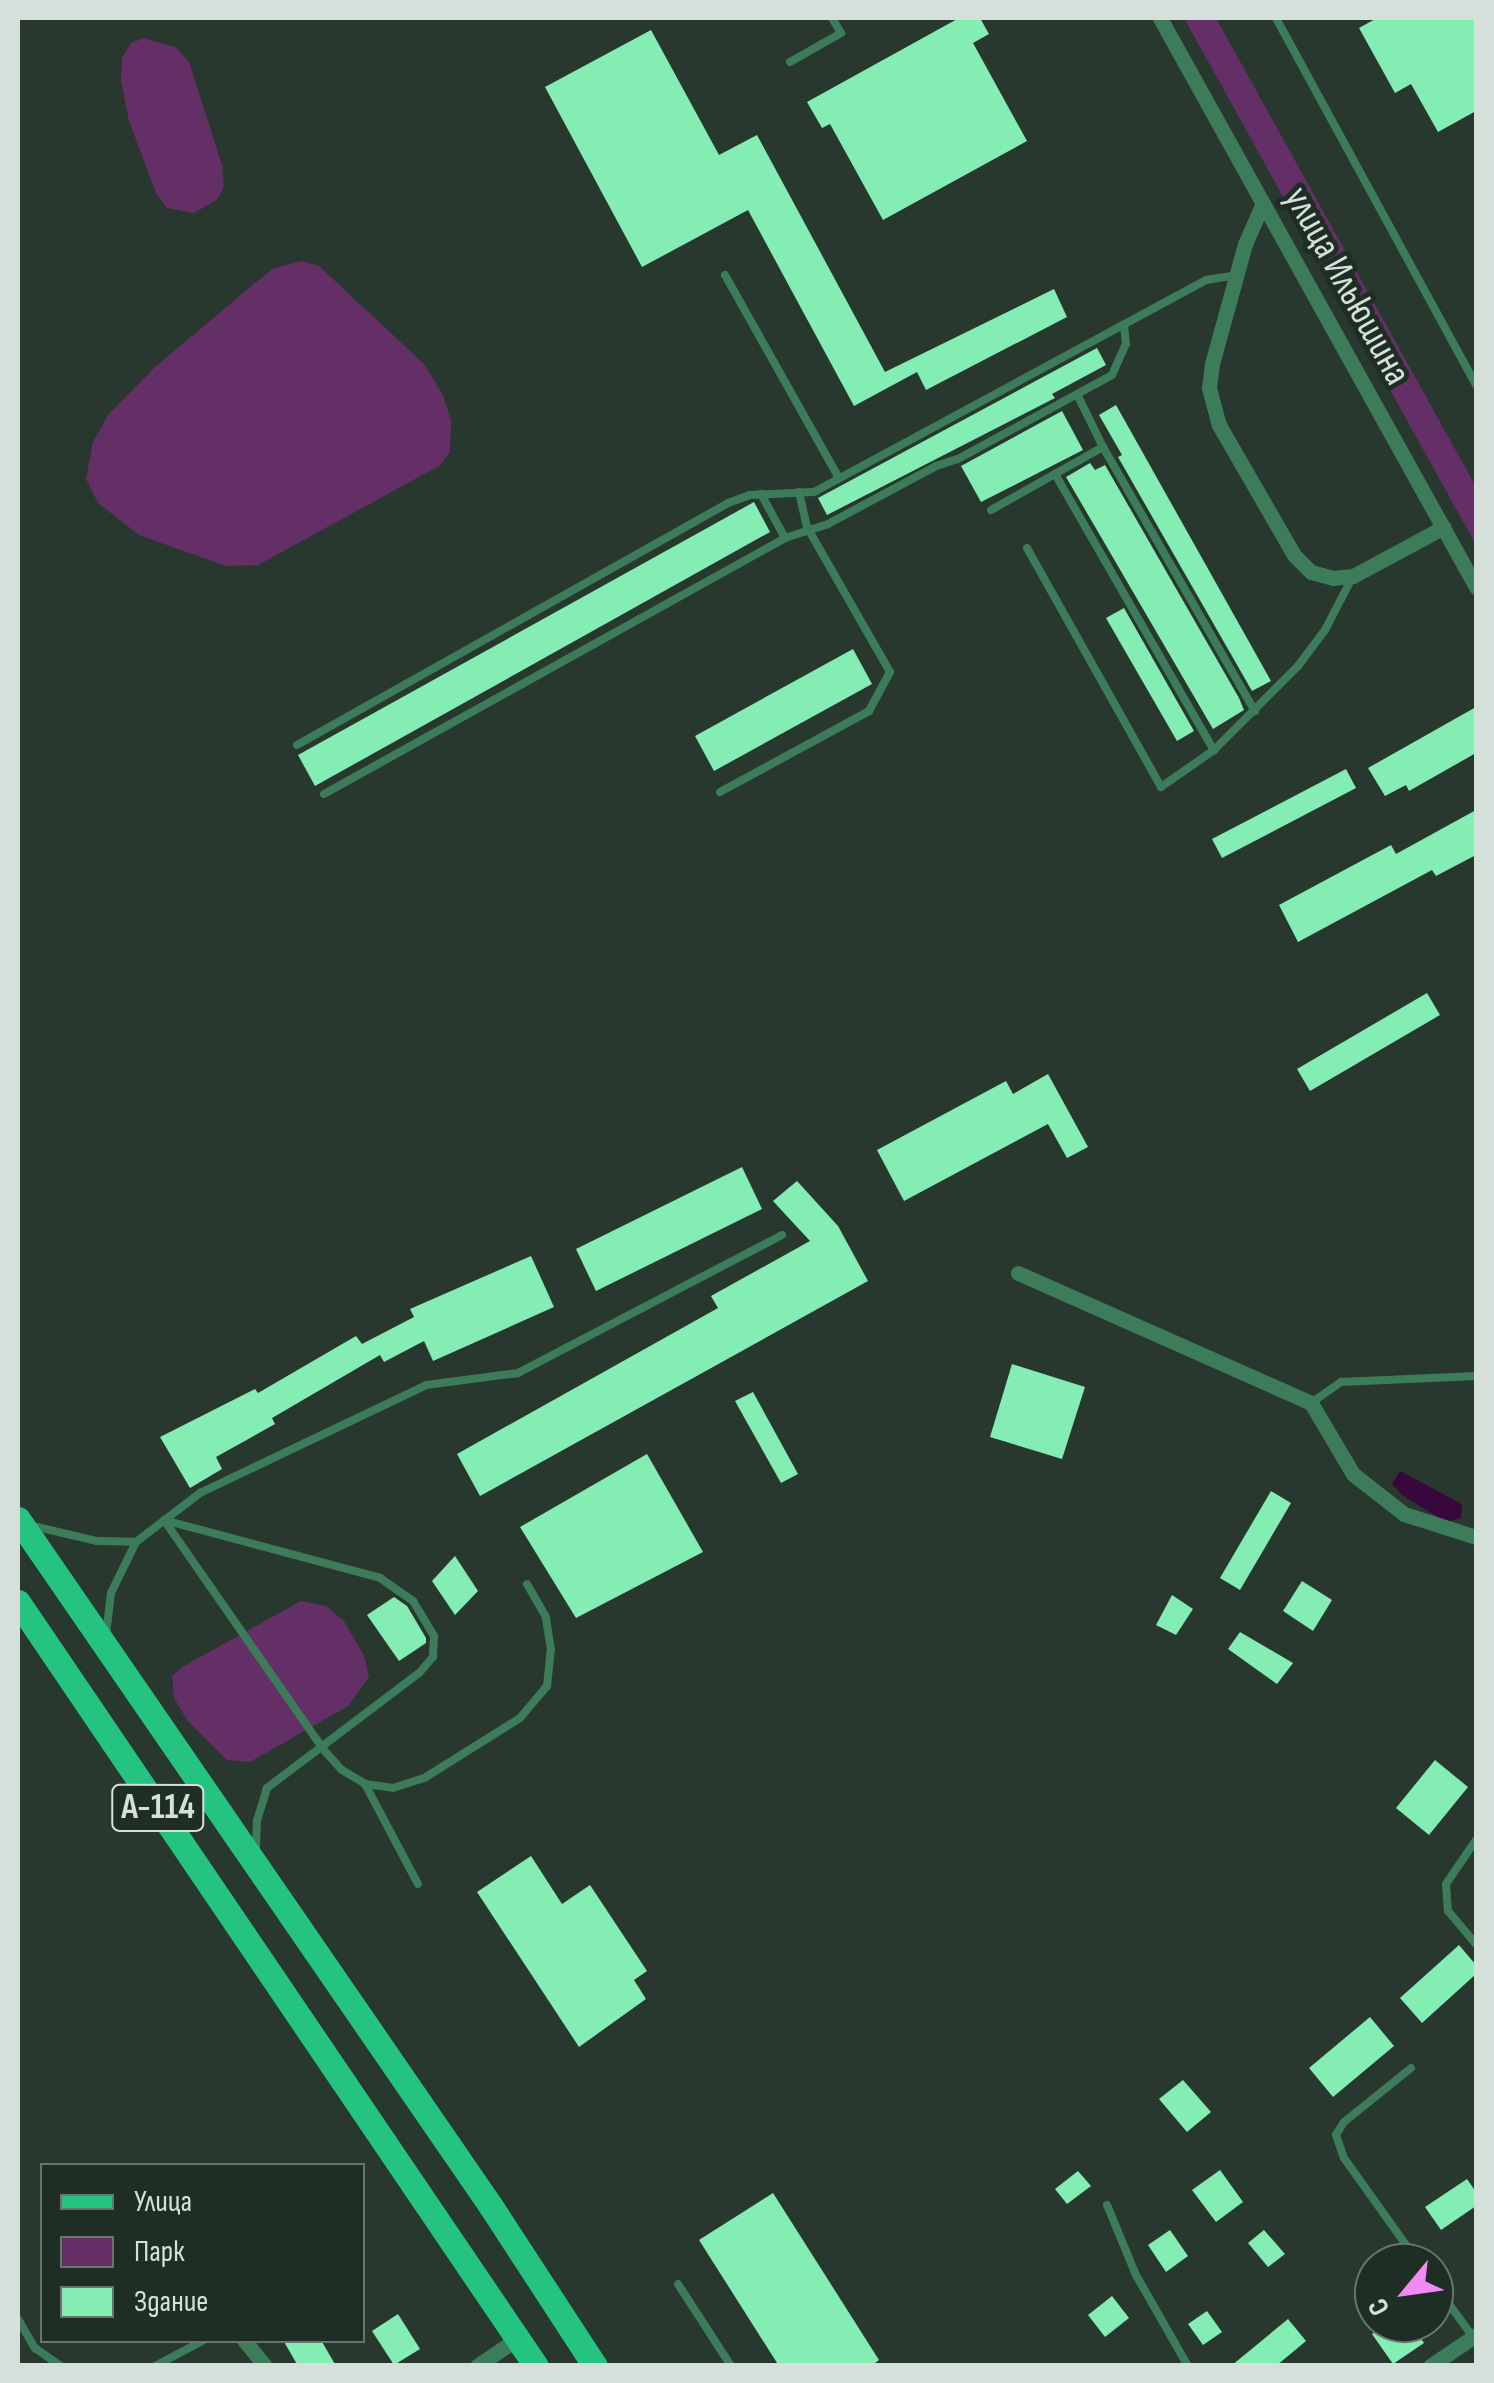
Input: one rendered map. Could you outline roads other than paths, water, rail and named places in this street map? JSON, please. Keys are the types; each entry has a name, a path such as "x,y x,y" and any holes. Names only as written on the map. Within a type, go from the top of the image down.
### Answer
{"main road":[{"name":"А-114","path":"18,1520 594,2366"},
{"name":"А-114","path":"18,1602 536,2366"}],"street":[{"name":"улица Ильюшина","path":"1160,18 1476,587"},
{"path":"1263,203 1237,275 1212,364 1212,406 1294,555 1312,572 1333,578 1353,576 1444,527"},
{"path":"1018,1273 1311,1403 1353,1474 1404,1514 1476,1538"},
{"path":"1430,2366 1475,2336"},
{"path":"477,2366 518,2338"},
{"path":"246,2343 265,2366"}],"lane":[{"path":"790,62 841,33 832,18"},
{"path":"1276,18 1476,385"},
{"path":"725,275 840,478"},
{"path":"297,744 728,503 761,494 814,492 1206,280 1237,275"},
{"path":"324,794 785,538 807,527 828,524 1112,375 1126,344 1124,324"},
{"path":"1078,394 1103,447 1255,711"},
{"path":"991,510 1103,447"},
{"path":"1054,474 1214,750"},
{"path":"720,792 869,712 890,672 807,527 799,492"},
{"path":"761,494 785,538"},
{"path":"1027,548 1161,787 1214,750 1255,711 1325,630 1353,576"},
{"path":"107,1649 106,1616 111,1593 136,1542 249,1466 426,1384 518,1373 782,1235"},
{"path":"1311,1403 1341,1382 1476,1376"},
{"path":"18,1520 64,1535 136,1542"},
{"path":"164,1520 380,1578 413,1601 434,1636 433,1656 392,1696 267,1788 257,1820 257,1866"},
{"path":"164,1520 323,1749 342,1770 364,1784 393,1788 426,1777 520,1718 547,1686 550,1650 546,1618 527,1584"},
{"path":"364,1784 418,1884"},
{"path":"1476,1840 1446,1884 1448,1912 1476,1944"},
{"path":"1405,2243 1344,2158 1336,2135 1411,2068"},
{"path":"1106,2205 1136,2275 1188,2366"},
{"path":"678,2284 731,2366"},
{"path":"1454,2309 1475,2336"},
{"path":"18,2319 35,2348 61,2366"},
{"path":"155,2366 198,2343"}]}
